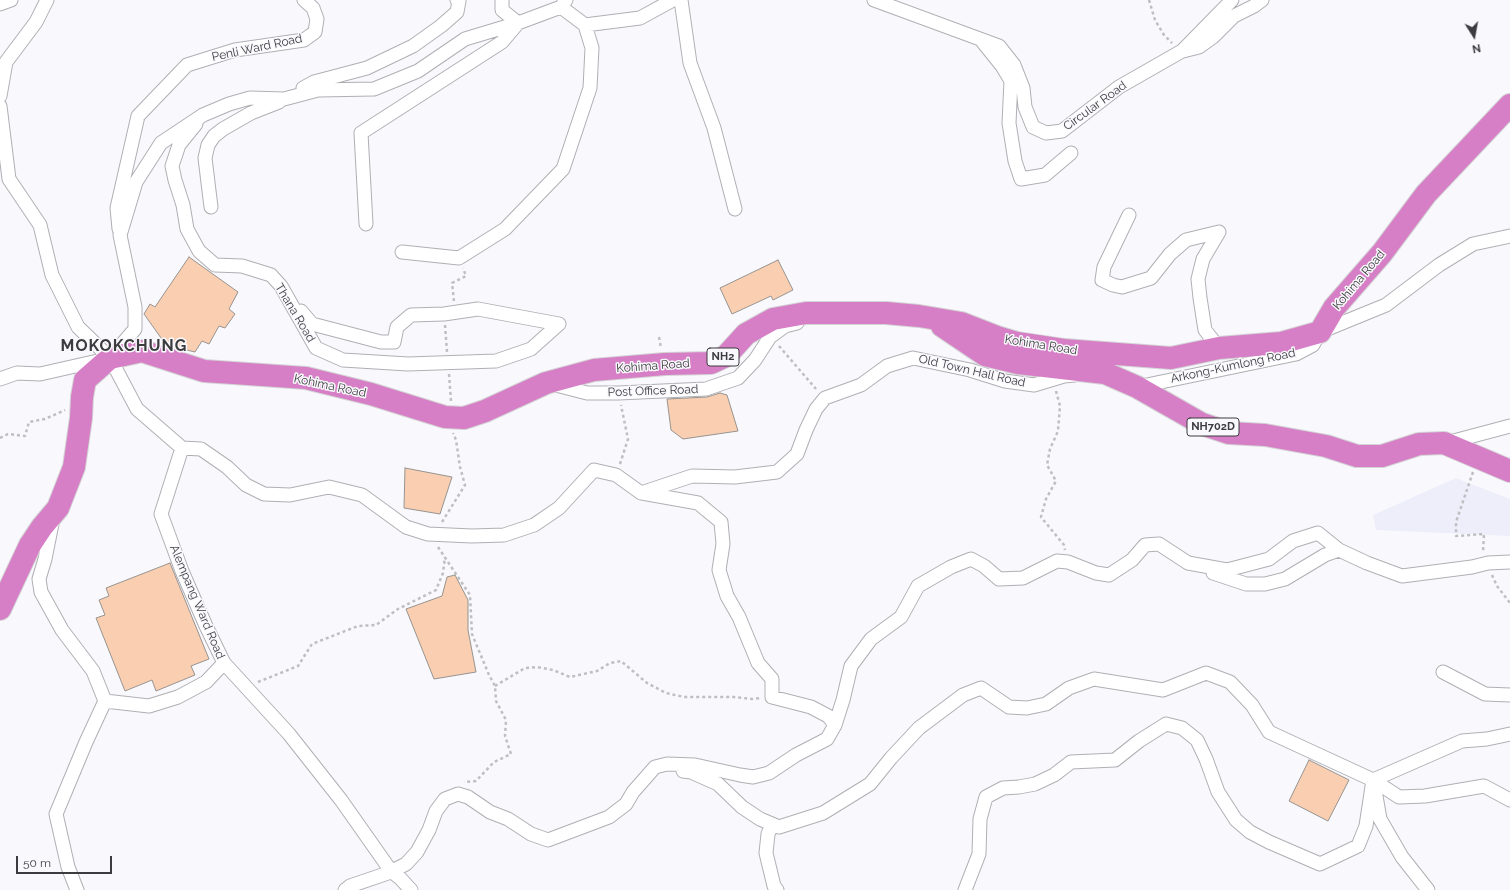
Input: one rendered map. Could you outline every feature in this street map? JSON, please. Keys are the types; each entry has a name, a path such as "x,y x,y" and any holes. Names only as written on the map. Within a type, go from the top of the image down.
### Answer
{"highway":[{"name":"Kohima Road","path":"0,610 30,545 42,526 58,508 74,467 85,380 110,358 142,351 204,371 306,378 371,394 445,417 464,418 486,411 546,383 594,370 665,364 711,363 726,356 746,334 773,319 806,313 886,313 931,318 961,323 1017,343 1064,350 1171,358 1219,348 1281,343 1320,332 1334,308 1382,253 1426,194 1510,105"},
{"name":"NH702D","path":"931,318 985,355 1018,363 1105,373 1137,387 1202,424 1230,433 1265,435 1326,446 1357,456 1382,456 1419,444 1444,443 1510,471"}],"street":[{"path":"0,4 11,0"},
{"path":"0,96 6,62 36,22 47,0"},
{"name":"Penli Ward Road","path":"110,358 135,329 135,307 120,235 117,208 138,116 187,64 235,50 304,40 315,32 317,19 313,8 304,0"},
{"path":"210,207 205,158 208,145 214,136 251,113 284,99 314,82 367,68 413,46 441,26 457,12 459,2 457,0"},
{"path":"502,0 502,10 518,23"},
{"path":"585,24 640,18 673,0"},
{"path":"681,0 690,63 714,128 735,209"},
{"name":"Circular Road","path":"874,0 999,46 1014,65 1023,88 1025,107 1033,127 1046,133 1062,131 1119,87 1182,51 1232,0"},
{"path":"1182,51 1199,47 1213,37 1234,16 1254,6 1262,0"},
{"path":"120,235 136,182 161,142 203,114 250,98 284,99 318,90 374,89 418,71 465,39 518,23 563,4 585,24 592,48 590,88 563,169 505,229 459,258 402,252"},
{"path":"366,224 361,133 502,42 518,23"},
{"path":"980,40 1002,66 1011,82 1009,123 1015,161 1021,180 1045,175 1071,153"},
{"path":"0,106 8,179 40,225 52,274 78,327 110,358 137,409 182,448 201,449 227,467 246,485 264,494 290,495 329,488 362,495 406,527 428,534 472,536 504,535 534,525 559,508 594,470 616,475 641,493 698,503 722,522 723,544 719,570 727,596 739,617 758,663 772,679 772,697 811,707 828,716 835,725"},
{"name":"Thana Road","path":"203,114 179,146 172,166 183,205 187,229 199,251 215,264 242,266 271,275 282,286 316,348 343,360 408,364 496,360 531,349 558,324 478,309 450,313"},
{"path":"1129,215 1104,267 1102,280 1122,287 1151,278 1170,254 1186,240 1219,232 1203,259 1198,279 1205,330 1219,348"},
{"path":"1320,332 1386,305 1439,265 1473,244 1510,236"},
{"path":"282,286 312,324 381,342 394,342 397,327 411,315 450,313"},
{"name":"Post Office Road","path":"546,383 587,393 706,389 738,378 755,360 770,337 785,326 830,314"},
{"name":"Arkong-Kumlong Road","path":"1137,387 1296,354 1313,345 1320,332"},
{"path":"0,379 17,373 40,374 85,365 110,358"},
{"name":"Old Town Hall Road","path":"825,398 861,385 887,366 913,358 970,370 1005,381 1034,385 1064,376 1105,373"},
{"path":"641,493 692,476 735,477 777,472 797,454 816,409 825,398"},
{"path":"1444,443 1510,426"},
{"name":"Alempang Ward Road","path":"105,701 149,706 178,697 206,682 224,663 182,571 161,514 182,448"},
{"path":"54,514 39,580 41,592 62,630 93,671 105,701 56,814 68,867 77,890"},
{"path":"1188,563 1228,570 1269,560 1294,541 1318,533 1339,550 1367,563 1402,576 1472,568 1488,563 1510,562"},
{"path":"345,890 350,886 391,872 406,864 417,852 430,830 436,811 445,800 458,794 468,797 490,812 508,819 531,834 548,840 609,817 626,804 633,792 655,767 667,764 695,765 740,776 754,776 769,773 827,739 835,725 851,666 871,639 901,618 918,586 951,567 971,560 984,566 998,579 1023,578 1057,561 1068,562 1096,573 1109,574 1132,560 1145,545 1159,544 1188,563 1229,580 1246,584 1265,584 1285,579 1325,555 1339,550"},
{"path":"224,663 289,734 341,800 391,872 400,878 411,890"},
{"path":"1443,672 1485,694 1510,695"},
{"path":"655,767 691,772 718,784 742,807 760,820 779,827 823,813 870,784 891,758 919,728 963,695 981,688 1009,706 1027,708 1046,704 1069,688 1094,680 1163,690 1206,673 1230,682 1252,705 1269,732 1373,780 1399,797 1425,796 1484,786 1510,800"},
{"path":"965,890 979,854 980,819 986,797 1002,788 1035,784 1054,775 1071,762 1115,760 1139,741 1166,724 1182,728 1196,740 1206,759 1218,792 1236,820 1250,832 1269,842 1320,864 1358,846 1366,826 1373,780"},
{"path":"1373,780 1462,741 1487,739 1510,734"},
{"path":"1373,780 1380,820 1402,857 1428,890"},
{"path":"772,825 768,834 766,853 774,886 777,890"}],"path":[{"path":"1149,0 1155,20 1164,35 1174,46 1182,51"},
{"path":"459,258 466,276 452,283 448,362 451,403 445,417 456,440 460,467 465,485 438,527 428,534 446,557 470,596 472,634 495,686 496,701 506,720 505,736 511,754 494,762 476,781 462,782"},
{"path":"770,337 825,398"},
{"path":"1054,380 1060,406 1058,431 1050,449 1047,465 1056,480 1046,499 1041,517 1064,545 1068,562"},
{"path":"616,475 628,439 618,393"},
{"path":"0,438 8,434 25,436 29,422 45,419 76,406 82,396"},
{"path":"1476,456 1471,480 1456,522 1456,536 1484,534 1483,558 1488,563 1497,586 1510,603"},
{"path":"244,684 260,682 298,666 312,644 358,626 376,625 398,609 436,590 443,573 446,557"},
{"path":"495,686 525,668 537,667 553,670 570,677 597,671 610,663 621,661 647,683 666,693 684,697 734,697 752,699 772,697"}],"shaded area":[{"path":"1456,478 1510,499 1510,536 1376,530 1373,515"}],"building":[{"path":"189,257 238,292 229,309 235,314 225,328 219,326 209,344 202,341 195,352 166,345 144,314 150,304 155,307"},
{"path":"778,260 793,290 773,300 771,296 732,314 720,288"},
{"path":"720,393 727,395 738,431 683,439 671,430 667,399 707,397"},
{"path":"405,468 452,477 440,514 404,508"},
{"path":"170,563 209,659 191,666 195,675 156,691 152,680 125,691 96,618 105,615 99,600 109,596 106,588"},
{"path":"455,575 468,600 468,630 476,672 434,679 406,609 442,596 447,577"},
{"path":"1309,760 1349,780 1328,821 1289,801"}],"district":[{"name":"MOKOKCHUNG","path":"124,346"}]}
